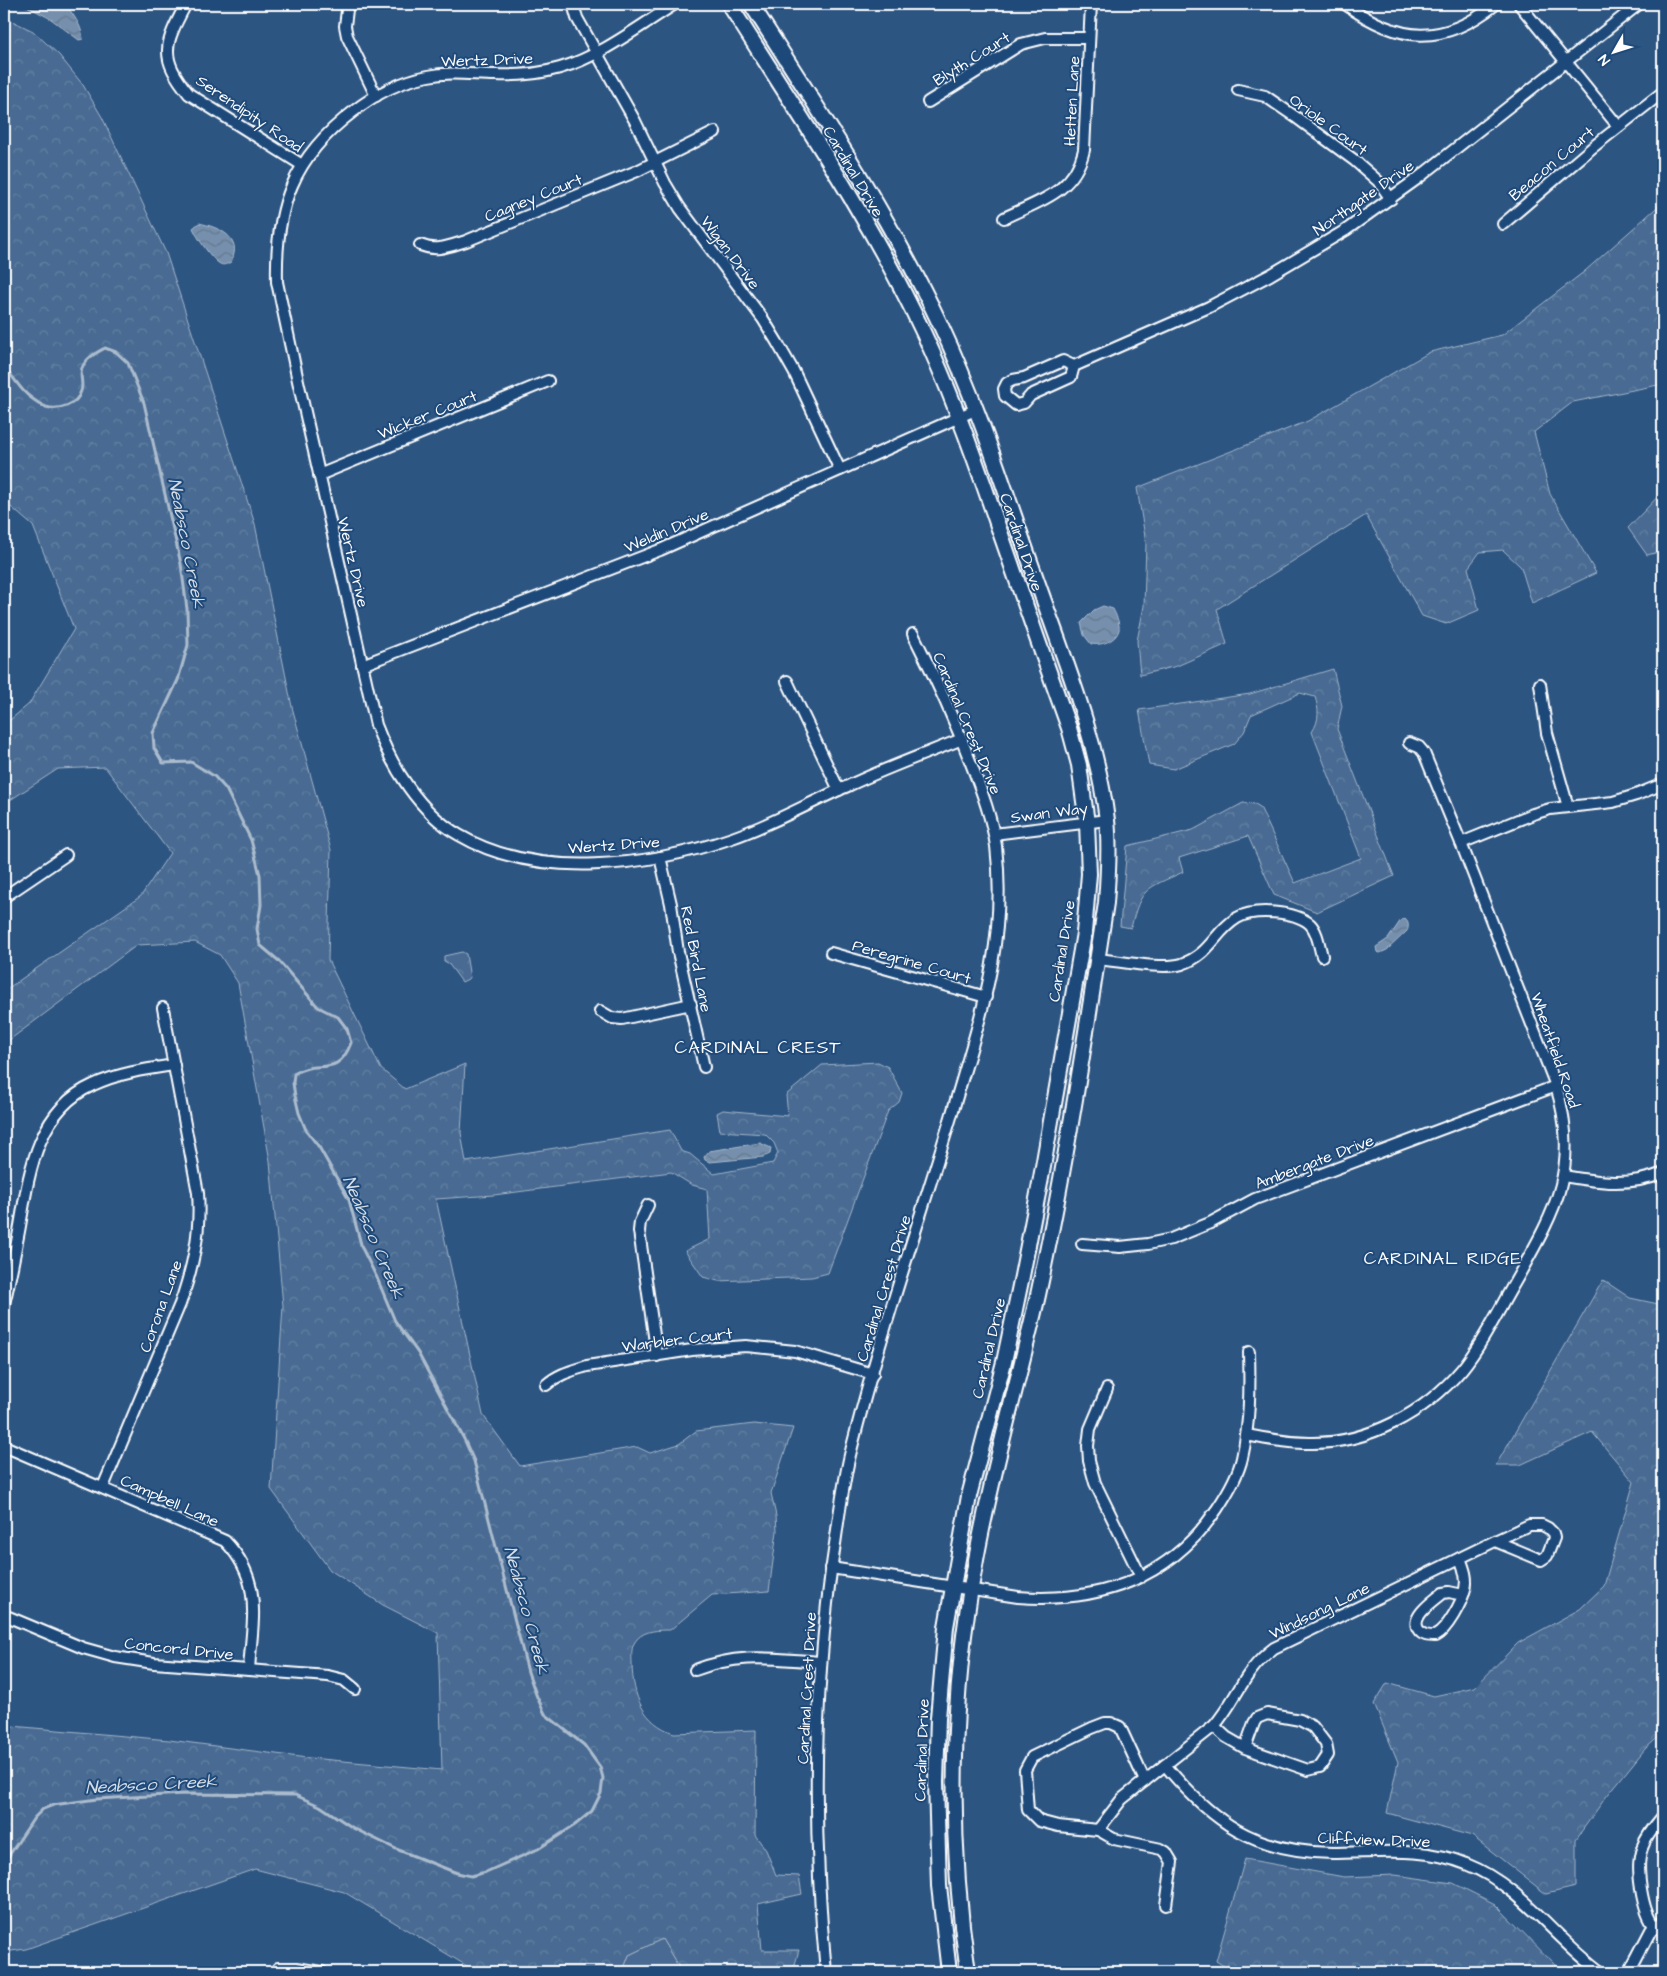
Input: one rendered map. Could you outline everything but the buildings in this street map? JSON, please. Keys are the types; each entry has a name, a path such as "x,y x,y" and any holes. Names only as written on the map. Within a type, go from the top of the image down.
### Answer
{"main road":[{"name":"Cardinal Drive","path":"729,4 837,175 886,258 924,333 959,417 1069,728 1079,765 1087,823 1089,874 1084,933 1041,1178 1006,1352 969,1496 946,1627 938,1718 936,1782 939,1886 949,1972"},
{"name":"Cardinal Drive","path":"751,4 846,154 913,269 942,328 975,410 1084,716 1096,759 1107,820 1108,868 1106,903 1059,1184 1038,1292 990,1490 971,1589 963,1646 955,1796 961,1910 968,1972"}],"street":[{"name":"Serendipity Road","path":"186,4 167,43 172,71 189,94 302,165"},
{"name":"Wigan Drive","path":"573,4 577,18 635,121 665,183 680,208 778,342 840,470"},
{"name":"Wertz Drive","path":"675,4 596,53 567,66 516,76 465,73 428,76 410,81 376,96 338,123 322,139 302,165 289,193 281,219 276,259 277,282 376,725 393,763 420,801 458,835 491,849 539,861 590,864 660,857 733,838 839,790 962,739"},
{"name":"Hetten Lane","path":"1004,218 1052,195 1062,188 1077,170 1084,150 1091,4"},
{"path":"1345,4 1365,18 1388,29 1403,33 1425,34 1450,30 1468,24 1496,4"},
{"name":"Beacon Court","path":"1519,4 1618,126"},
{"name":"Northgate Drive","path":"1074,366 1071,377 1031,395 1024,402 1016,405 1009,402 1005,396 1004,389 1007,383 1013,380 1024,378 1063,361 1074,366 1177,322 1261,280 1338,235 1391,199 1565,60 1639,4"},
{"path":"347,10 345,26 347,36 376,96"},
{"name":"Blyth Court","path":"928,102 1021,44 1045,38 1089,38"},
{"name":"Oriole Court","path":"1238,90 1264,96 1306,124 1354,160 1378,181 1391,199"},
{"name":"Beacon Court","path":"1503,224 1618,126 1663,92"},
{"name":"Cagney Court","path":"420,245 427,248 444,248 466,241 656,163 715,132"},
{"name":"Wicker Court","path":"319,475 548,381"},
{"name":"Weldin Drive","path":"362,665 660,550 975,410"},
{"name":"Cardinal Crest Drive","path":"826,1972 820,1907 816,1802 817,1731 821,1662 831,1568 850,1456 986,997 996,946 999,907 994,834 986,803 962,739 935,676 913,634"},
{"path":"787,681 839,790"},
{"path":"1540,684 1547,733 1568,807"},
{"name":"Wheatfield Road","path":"1246,1435 1311,1444 1339,1440 1371,1432 1393,1423 1428,1402 1451,1381 1475,1351 1540,1237 1560,1191 1563,1176 1565,1135 1563,1113 1556,1086 1424,753 1419,747 1409,743"},
{"path":"1461,843 1533,814 1568,807 1613,802 1663,784"},
{"name":"Swan Way","path":"994,834 1107,820"},
{"path":"4,897 66,854"},
{"name":"Red Bird Lane","path":"660,857 671,904 678,952 704,1067"},
{"path":"1098,959 1161,966 1179,965 1202,954 1226,926 1237,918 1249,913 1282,913 1299,918 1310,924 1315,931 1322,956"},
{"name":"Peregrine Court","path":"831,953 986,997"},
{"path":"600,1011 612,1018 622,1018 691,1004"},
{"name":"Corona Lane","path":"103,1487 180,1304 188,1280 197,1238 198,1193 163,1008"},
{"path":"4,1304 30,1169 35,1152 50,1124 71,1100 92,1085 107,1079 174,1065"},
{"name":"Ambergate Drive","path":"1082,1244 1120,1247 1171,1239 1210,1223 1255,1199 1556,1086"},
{"path":"1563,1176 1600,1183 1618,1183 1636,1181 1663,1173"},
{"path":"648,1205 640,1222 639,1231 657,1356"},
{"name":"Warbler Court","path":"546,1385 554,1378 566,1372 587,1366 719,1347 768,1347 795,1351 873,1374"},
{"path":"831,1568 1018,1597 1067,1598 1108,1589 1141,1577 1179,1552 1210,1520 1223,1501 1233,1481 1242,1460 1246,1435 1250,1390 1249,1352"},
{"path":"1106,1389 1090,1429 1088,1461 1095,1483 1141,1577"},
{"name":"Campbell Lane","path":"4,1446 219,1538 232,1548 247,1572 253,1594 249,1670"},
{"name":"Windsong Lane","path":"1145,1781 1214,1726 1224,1714 1253,1666 1274,1648 1460,1558 1496,1541 1535,1524 1548,1528 1553,1533 1554,1538 1548,1556 1541,1560 1496,1541"},
{"path":"1460,1558 1466,1578 1466,1589 1463,1596 1446,1628 1441,1633 1429,1636 1422,1634 1418,1630 1416,1625 1418,1617 1444,1593 1449,1592 1463,1596"},
{"name":"Concord Drive","path":"4,1615 60,1639 115,1657 154,1663 328,1676 344,1680 355,1688"},
{"path":"695,1670 723,1661 750,1657 821,1662"},
{"path":"1214,1726 1226,1737 1245,1748 1308,1770 1320,1767 1328,1755 1326,1744 1313,1727 1300,1720 1267,1714 1257,1718 1245,1748"},
{"path":"1098,1830 1122,1799 1145,1781 1120,1727 1111,1723 1092,1728 1032,1758 1025,1770 1028,1810 1039,1821 1058,1826 1098,1830 1114,1839 1161,1849 1166,1852 1172,1862 1166,1905"},
{"name":"Cliffview Drive","path":"1165,1765 1197,1802 1211,1814 1228,1826 1267,1844 1309,1852 1394,1851 1425,1853 1466,1864 1485,1872 1516,1893 1573,1950 1601,1972"},
{"path":"1629,1972 1659,1924 1645,1911 1639,1862 1646,1839 1663,1816"},
{"path":"278,1968 296,1968 322,1972"}],"green space":[{"path":"4,17 33,31 59,55 83,85 102,117 166,253 255,524 292,707 331,850 328,960 381,1069 405,1089 465,1064 461,1133 466,1162 670,1130 681,1151 690,1154 714,1174 773,1163 778,1153 774,1143 765,1134 720,1131 717,1113 723,1110 788,1116 786,1095 822,1065 878,1062 888,1067 902,1093 899,1102 888,1111 828,1273 812,1277 718,1281 703,1277 685,1251 710,1239 707,1189 692,1185 671,1172 494,1195 436,1199 483,1415 520,1466 637,1447 650,1453 679,1444 696,1431 754,1424 793,1428 771,1493 777,1531 769,1591 712,1595 670,1630 652,1631 640,1636 633,1645 632,1654 633,1676 638,1698 647,1715 654,1723 674,1733 756,1730 755,1835 766,1850 776,1875 799,1876 802,1894 758,1904 762,1950 799,1950 794,1968 746,1972 686,1972 680,1969 662,1939 629,1955 624,1972 477,1972 344,1892 255,1869 26,1949 4,1952 4,1722 12,1726 169,1740 299,1757 442,1770 438,1633 383,1605 330,1570 271,1489 283,1306 270,1161 238,983 220,955 195,942 137,945 4,1044 4,991 141,896 170,853 105,767 58,769 4,804 4,725 29,704 74,629 33,526 4,501"},
{"path":"1663,202 1663,384 1573,402 1534,432 1550,494 1596,573 1532,603 1521,567 1503,550 1480,552 1468,568 1479,610 1446,624 1422,616 1366,515 1217,609 1227,644 1177,666 1140,675 1137,641 1144,606 1146,543 1137,488 1308,421 1430,352 1502,335 1585,271"},
{"path":"1663,491 1663,551 1647,555 1628,528"},
{"path":"1333,669 1342,706 1337,729 1394,876 1317,912 1274,895 1248,836 1179,858 1183,872 1153,886 1147,891 1138,904 1131,928 1120,926 1127,846 1193,830 1243,803 1255,804 1260,807 1295,883 1361,858 1312,732 1318,714 1315,697 1300,693 1251,715 1244,732 1234,744 1174,769 1149,765 1139,710 1250,694"},
{"path":"462,952 466,954 470,978 462,982 448,963 444,961 444,956"},
{"path":"1603,1280 1630,1298 1663,1305 1663,1733 1645,1749 1606,1797 1576,1839 1576,1887 1546,1894 1472,1836 1387,1813 1398,1762 1374,1704 1387,1683 1434,1696 1475,1687 1518,1643 1580,1609 1604,1586 1634,1482 1592,1432 1520,1465 1496,1465"},
{"path":"1245,1859 1344,1877 1395,1875 1453,1883 1495,1904 1562,1972 1233,1972 1216,1961"},
{"path":"662,1939 680,1969 686,1972 624,1972 629,1955"}],"water":[{"path":"23,4 65,4 79,25 83,39 79,40 51,19"},
{"path":"199,223 214,227 232,240 234,253 231,262 224,265 220,264 209,253 193,228"},
{"path":"1103,606 1113,609 1119,630 1115,637 1108,642 1091,644 1084,635 1081,623 1094,610"},
{"path":"1405,919 1408,925 1407,931 1387,950 1380,953 1377,952 1376,947 1388,939 1401,920"},
{"path":"760,1143 771,1148 770,1154 763,1157 710,1162 705,1160 704,1157 709,1151"}],"waterway":[{"name":"Neabsco Creek","path":"4,368 30,397 46,407 56,408 67,406 79,396 82,388 82,368 86,361 95,354 105,348 116,352 128,363 144,403 181,564 187,609 188,645 178,680 153,733 154,748 163,763 191,762 214,776 226,789 251,840 260,875 261,905 257,929 260,945 279,961 318,1007 338,1017 347,1029 351,1043 339,1061 333,1065 302,1070 294,1074 293,1083 299,1113 306,1130 319,1147 349,1200 362,1248 395,1321 418,1353 474,1461 528,1672 537,1697 545,1714 584,1745 600,1767 603,1778 601,1793 592,1811 575,1825 538,1849 486,1872 471,1876 457,1873 396,1849 353,1828 320,1806 295,1795 184,1794 97,1799 53,1805 43,1809 34,1818 4,1863"}],"district":[{"name":"CARDINAL CREST","path":"758,1047"},
{"name":"CARDINAL RIDGE","path":"1443,1258"}]}
